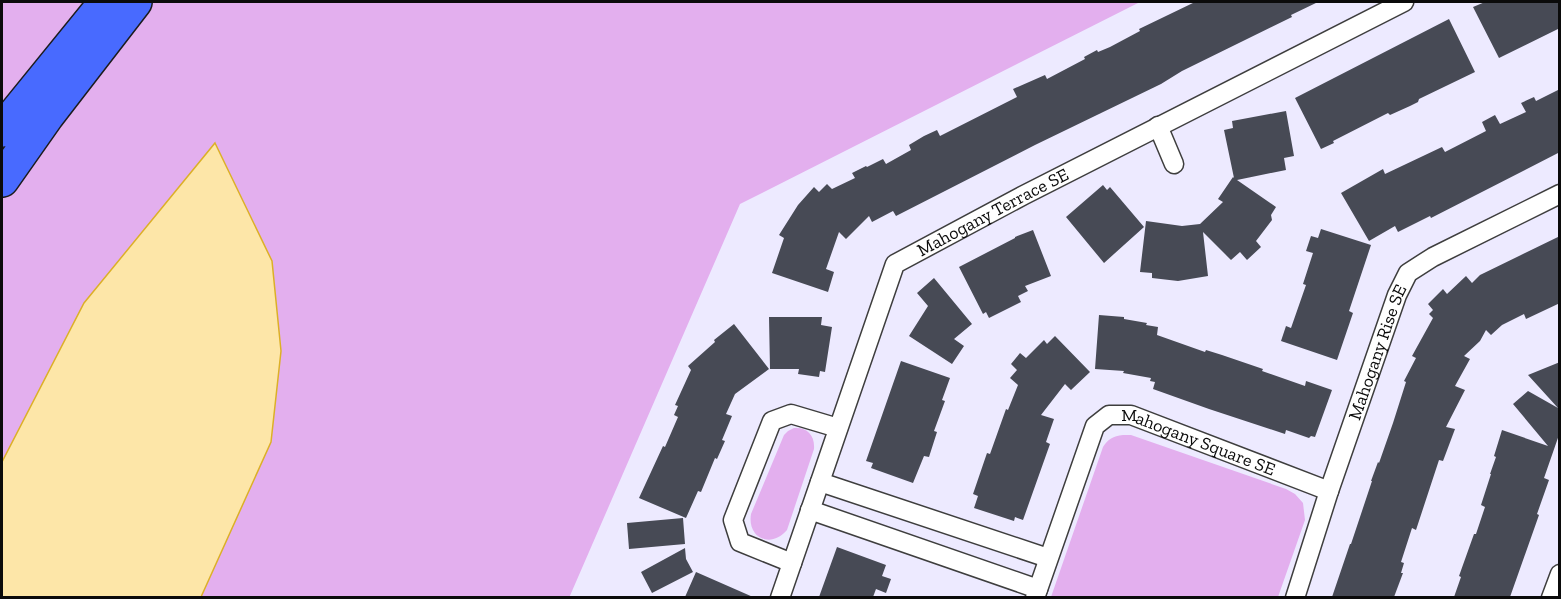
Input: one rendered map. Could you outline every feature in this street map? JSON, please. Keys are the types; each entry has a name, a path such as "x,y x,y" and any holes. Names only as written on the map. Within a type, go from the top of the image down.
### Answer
{"highway":[{"path":"2,130 106,2"},
{"path":"2,180 47,116 135,2"}],"street":[{"name":"Mahogany Terrace SE","path":"780,597 895,264 1158,126 1404,2"},
{"path":"1158,126 1174,164"},
{"name":"Mahogany Rise SE","path":"1329,491 1397,295 1408,273 1433,257 1560,194"},
{"path":"792,563 740,542 733,520 772,421 791,414 838,428"},
{"name":"Mahogany Square SE","path":"810,510 1037,593 1095,426 1109,415 1131,415 1329,491"},
{"path":"820,482 1048,558"},
{"path":"1295,597 1329,491"},
{"path":"1551,597 1560,574"}],"shaded area":[{"path":"2,2 1140,2 740,204 569,598 2,597"},
{"path":"215,143 272,261 281,351 271,442 201,597 2,597 2,462 84,303"},
{"path":"794,428 803,429 812,436 814,449 787,530 781,536 768,540 756,535 751,522 751,514 784,435"},
{"path":"1131,435 1295,494 1303,503 1305,520 1278,597 1051,597 1103,447 1111,438"}],"building":[{"path":"1195,2 1318,2 1182,71 1161,84 896,216 893,211 872,222 869,216 846,239 839,232 826,269 834,272 828,292 772,273 784,238 779,235 798,205 814,187 819,192 827,184 832,189 855,178 852,173 866,166 883,159 886,164 911,150 909,145 924,136 937,130 940,136 1017,97 1013,89 1045,75 1047,79 1097,50 1098,52 1110,47 1140,31 1139,29"},
{"path":"1485,2 1560,2 1560,28 1499,58 1473,7"},
{"path":"1449,19 1475,72 1419,99 1410,106 1390,115 1388,113 1321,149 1295,98"},
{"path":"1560,89 1560,152 1431,218 1430,216 1398,232 1395,226 1369,241 1341,193 1383,169 1385,174 1442,147 1445,152 1486,131 1482,122 1495,115 1500,124 1526,112 1521,103 1534,97 1536,101"},
{"path":"1286,111 1294,156 1284,158 1286,170 1237,180 1276,207 1271,215 1272,220 1256,241 1261,247 1247,260 1240,252 1231,260 1203,232 1208,276 1178,281 1152,278 1152,273 1140,272 1146,221 1182,226 1200,224 1223,202 1218,199 1234,178 1224,130 1233,128 1232,121"},
{"path":"1103,185 1107,190 1110,187 1144,227 1104,263 1066,217"},
{"path":"1321,229 1371,245 1349,311 1353,313 1337,360 1281,341 1286,326 1291,328 1306,285 1303,284 1313,253 1306,251 1311,236 1318,238"},
{"path":"1033,230 1051,276 1025,286 1028,291 1018,296 1021,302 989,318 986,312 983,314 959,267"},
{"path":"1560,236 1560,303 1526,319 1524,314 1502,325 1491,335 1486,330 1480,341 1464,356 1470,359 1455,386 1465,390 1446,427 1455,429 1443,461 1439,460 1416,530 1412,528 1401,562 1404,563 1401,573 1403,573 1394,597 1332,597 1393,423 1406,382 1404,381 1416,358 1412,356 1433,318 1429,314 1433,310 1428,304 1443,289 1447,294 1466,276 1472,283 1480,275"},
{"path":"934,278 972,324 954,339 964,346 952,364 909,336 928,306 917,293"},
{"path":"1099,315 1124,317 1124,319 1147,323 1146,325 1158,327 1157,335 1263,369 1262,371 1305,386 1306,381 1332,390 1315,437 1309,438 1286,430 1285,434 1153,389 1155,382 1150,381 1151,378 1123,373 1124,371 1095,369"},
{"path":"769,317 822,317 821,325 832,327 825,372 820,371 819,377 798,374 799,369 770,369"},
{"path":"734,324 769,369 735,394 726,414 732,416 722,440 725,441 686,518 639,498 678,417 674,415 678,406 675,405 691,370 688,366"},
{"path":"1055,336 1090,372 1071,390 1065,384 1041,415 1054,419 1046,442 1050,444 1023,520 1015,517 1014,521 974,508 978,496 973,494 987,453 990,454 1006,409 1008,410 1018,385 1010,378 1017,370 1011,364 1020,353 1026,358 1044,340 1047,344"},
{"path":"901,361 950,378 942,400 945,401 934,431 937,432 929,457 924,456 913,483 871,468 873,463 866,461"},
{"path":"1560,362 1560,432 1544,478 1549,480 1537,514 1539,515 1510,597 1454,597 1461,577 1459,576 1485,507 1481,505 1502,430 1548,446 1513,404 1528,391 1558,408 1528,375"},
{"path":"683,518 685,544 629,549 627,523"},
{"path":"837,547 886,565 882,576 891,579 886,593 876,589 873,597 819,597"},
{"path":"685,548 686,559 693,572 652,593 641,572"},
{"path":"696,572 753,597 685,597"}]}
